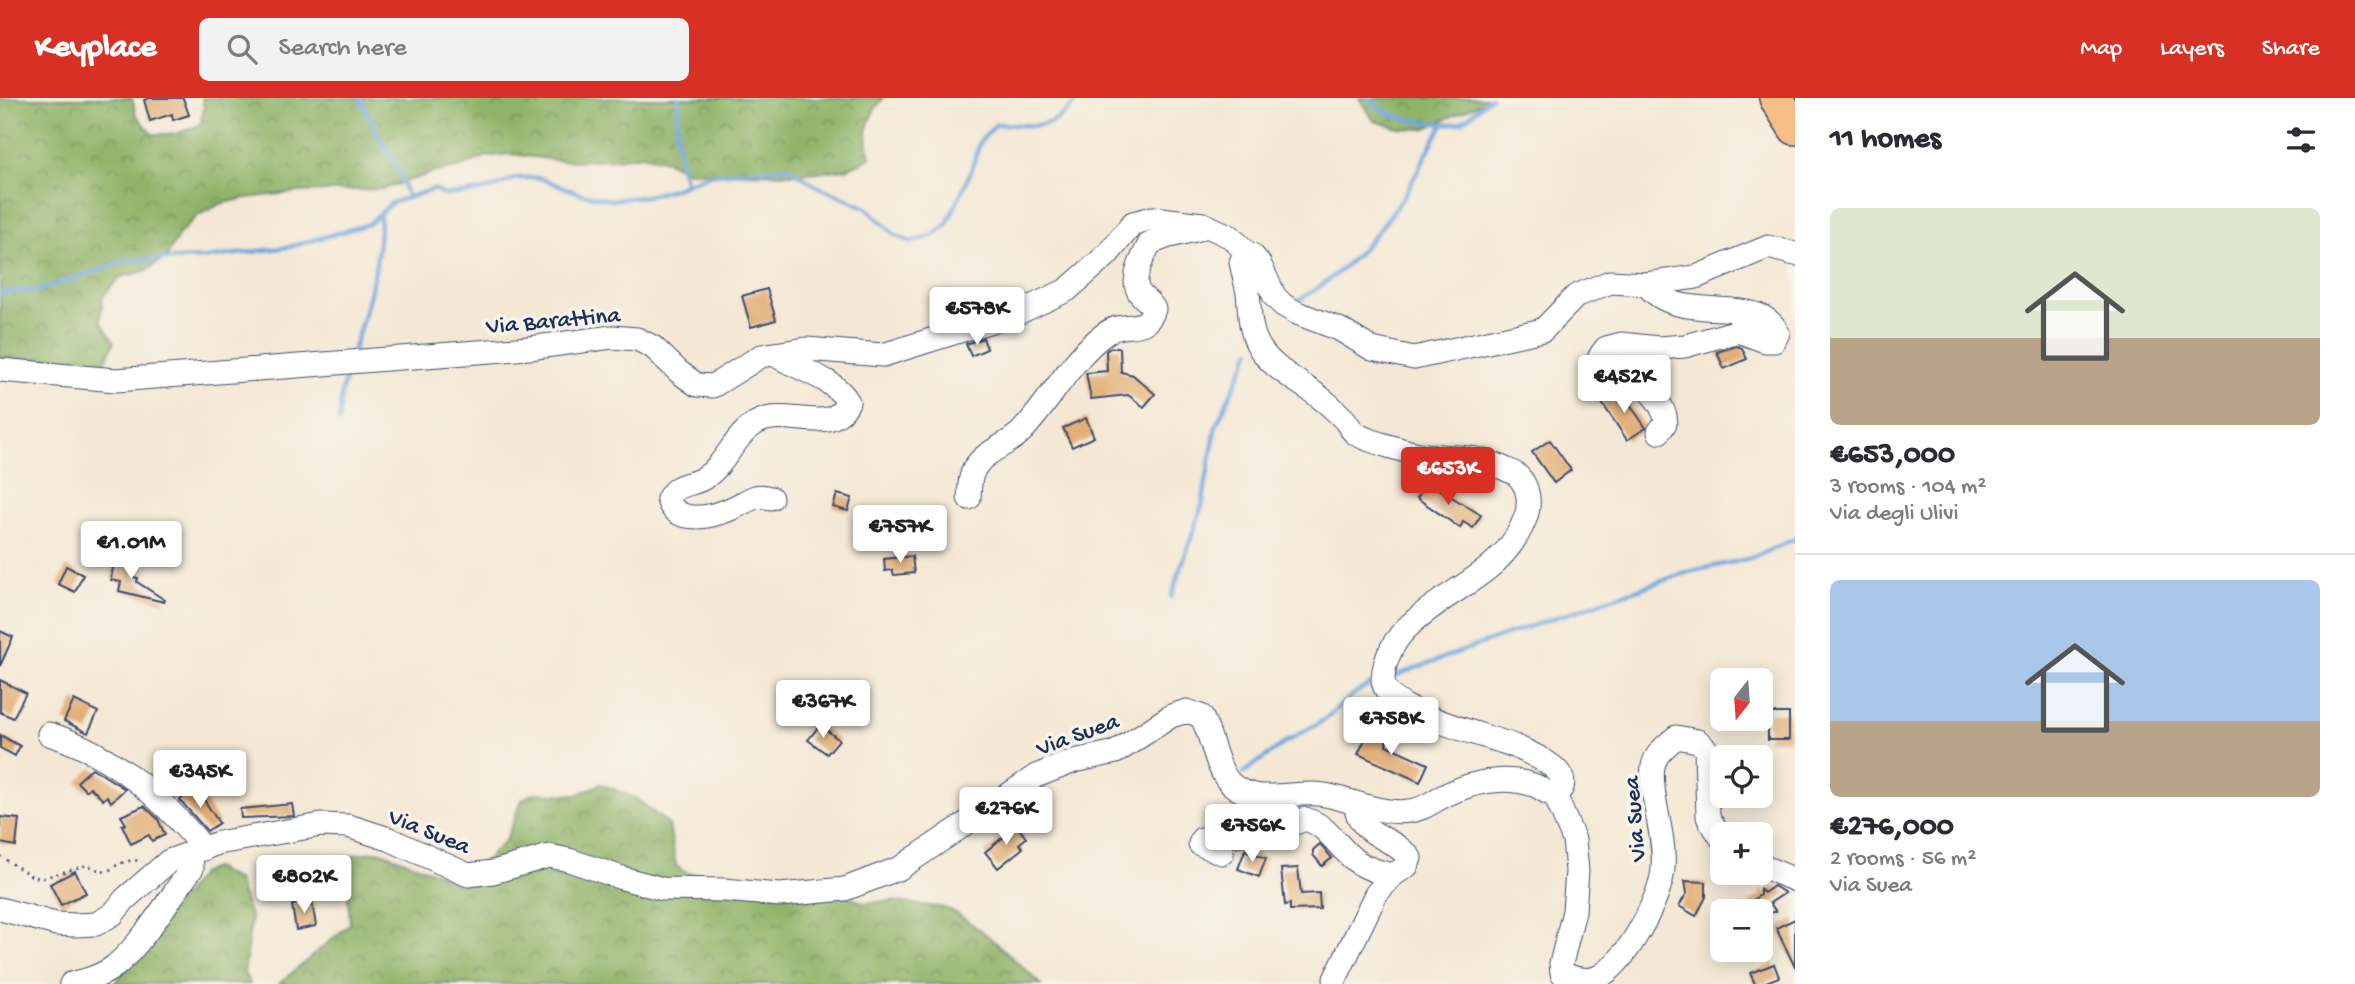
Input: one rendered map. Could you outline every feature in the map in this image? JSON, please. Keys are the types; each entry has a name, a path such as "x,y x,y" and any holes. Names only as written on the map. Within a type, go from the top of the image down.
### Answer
{"highway":[{"path":"1776,98 1795,128"}],"street":[{"name":"Via Barattina","path":"0,370 116,380 529,348 612,337 637,339 653,347 696,385 713,386 761,356 806,349 883,355 1020,312 1067,290 1107,255 1133,223 1153,218 1203,224 1231,237 1259,263 1275,296 1283,305 1339,328 1372,349 1414,358 1543,330 1576,296 1609,282 1646,284 1696,277 1768,247 1795,254"},
{"path":"969,498 971,474 979,462 1021,433 1079,360 1105,334 1116,328 1146,324 1151,318 1154,309 1136,287 1138,271 1150,243 1199,229 1203,224"},
{"path":"1247,253 1241,262 1250,319 1258,346 1270,361 1322,399 1356,433 1424,455 1467,456 1493,463 1517,475 1528,492 1529,510 1520,532 1502,557 1411,624 1395,643 1384,664 1383,685 1389,695 1413,710 1464,731 1512,745 1551,765 1562,775 1563,782 1555,795"},
{"path":"1646,284 1662,299 1678,305 1745,310 1762,316 1773,324 1778,332 1774,341 1765,341 1738,331 1685,346 1660,348 1621,344 1606,348 1598,360 1599,373 1642,384 1665,415 1665,424 1659,432"},
{"path":"771,498 757,496 719,514 696,517 678,514 670,508 668,499 679,486 703,479 721,463 746,430 759,421 774,417 832,420 843,414 848,402 843,393 797,364 774,354"},
{"name":"Via Suea","path":"169,861 218,843 321,825 348,826 389,839 467,875 493,872 549,856 663,889 724,890 780,895 845,889 900,868 1036,776 1074,761 1116,752 1171,716 1187,711 1201,716 1209,731 1217,762 1231,784 1253,795 1324,794 1373,809 1406,812 1422,808 1477,784 1496,780 1524,782 1555,795 1574,840 1577,871 1574,911 1561,964 1562,973 1584,980 1605,977 1634,939 1656,897 1663,871 1663,843 1653,789 1653,765 1660,750 1676,737 1698,741 1706,749 1708,817 1711,822"},
{"path":"49,734 81,744 155,794 179,819 198,851 192,868 115,966 94,978 71,984"},
{"path":"1335,979 1376,894 1393,875 1406,866 1410,858 1360,824 1356,804"},
{"path":"1223,853 1200,844 1202,839 1278,830 1305,819 1319,824 1356,862 1393,875"},
{"path":"0,909 56,923 96,923 113,914 125,899 169,861"},
{"path":"1773,871 1795,880"}],"path":[{"path":"0,856 33,877 43,878 87,865 102,872 110,872 124,862 152,859 169,861"}],"green space":[{"path":"0,98 132,98 136,115 152,134 176,134 200,125 204,108 202,98 883,98 868,126 870,158 847,169 796,174 689,172 667,161 642,155 564,161 510,154 484,157 461,167 435,172 383,189 297,192 220,204 197,216 179,234 167,257 145,271 120,277 103,296 100,320 114,342 103,366 53,360 0,358"},
{"path":"1359,98 1492,98 1424,129 1398,128 1374,121"},
{"path":"601,784 637,799 669,825 676,866 686,873 770,885 810,882 864,903 891,901 944,908 956,913 987,935 1041,984 279,984 350,924 346,864 354,855 379,851 452,879 487,859 506,840 522,800 533,793 577,795"},
{"path":"214,868 237,880 251,919 244,973 250,984 114,984 201,873"}],"building":[{"path":"183,98 189,115 173,120 172,114 150,121 144,100"},
{"path":"767,289 776,320 751,327 742,296"},
{"path":"983,338 987,349 971,356 966,344"},
{"path":"1737,346 1742,348 1747,359 1724,369 1717,352"},
{"path":"1120,348 1121,372 1133,375 1155,394 1144,407 1128,395 1091,399 1086,373 1107,371 1106,351"},
{"path":"1621,391 1646,428 1627,440 1602,403"},
{"path":"1086,418 1094,437 1072,447 1063,428"},
{"path":"1550,440 1571,470 1554,483 1532,452"},
{"path":"1427,482 1481,515 1473,528 1463,522 1460,528 1417,498"},
{"path":"837,494 852,498 848,511 833,507"},
{"path":"912,556 914,573 894,575 892,570 885,571 884,559"},
{"path":"114,560 136,565 133,577 138,578 137,582 165,600 164,602 119,591 121,582 111,580"},
{"path":"66,566 83,575 75,592 58,584"},
{"path":"0,631 13,637 0,666"},
{"path":"0,680 26,693 13,718 0,712"},
{"path":"74,700 98,712 88,733 64,721"},
{"path":"1773,713 1789,713 1789,740 1768,740 1768,732 1773,732"},
{"path":"820,725 839,740 827,754 808,740"},
{"path":"1370,729 1387,737 1386,745 1428,764 1420,782 1358,754"},
{"path":"0,735 20,746 15,756 0,748"},
{"path":"92,768 125,789 111,802 107,796 103,800 90,787 86,791 77,782"},
{"path":"197,789 219,823 207,831 180,800"},
{"path":"292,804 294,816 241,818 240,809"},
{"path":"144,806 158,819 165,835 152,841 149,835 131,844 121,816"},
{"path":"0,817 19,819 16,846 0,843"},
{"path":"1017,826 1026,838 1019,844 1023,848 998,868 985,852"},
{"path":"1320,844 1332,858 1322,866 1313,855 1313,850"},
{"path":"1245,850 1266,858 1259,877 1238,869"},
{"path":"1298,868 1301,894 1319,893 1320,909 1290,910 1290,904 1285,905 1281,869"},
{"path":"75,871 86,893 61,905 50,884"},
{"path":"1685,881 1706,882 1706,897 1696,916 1679,906 1687,893"},
{"path":"1774,886 1785,893 1773,901 1754,899 1760,895 1760,889 1764,893"},
{"path":"312,901 316,926 296,930 292,905"},
{"path":"1795,919 1795,967 1776,928"},
{"path":"1774,964 1779,977 1755,984 1750,973"}],"waterway":[{"path":"360,98 382,143 394,160 408,198"},
{"path":"679,98 677,141 686,184"},
{"path":"0,293 39,290 129,260 207,258 289,247 369,224 391,203 434,189 444,195 468,193 493,188 516,178 540,178 581,194 612,200 647,196 709,175 788,167 815,185 867,208 895,235 911,242 932,236 946,226 971,171 980,142 996,124 1033,125 1051,122 1079,98"},
{"path":"1369,98 1392,115 1445,124 1465,120 1491,98"},
{"path":"1299,300 1343,268 1381,227 1408,189 1443,125"},
{"path":"352,355 375,268 380,214"},
{"path":"1171,597 1202,506 1216,426 1251,350"},
{"path":"339,421 342,390 348,370"},
{"path":"1389,678 1688,572 1752,558 1795,539"},
{"path":"1243,773 1286,742 1324,720 1370,684"}]}
